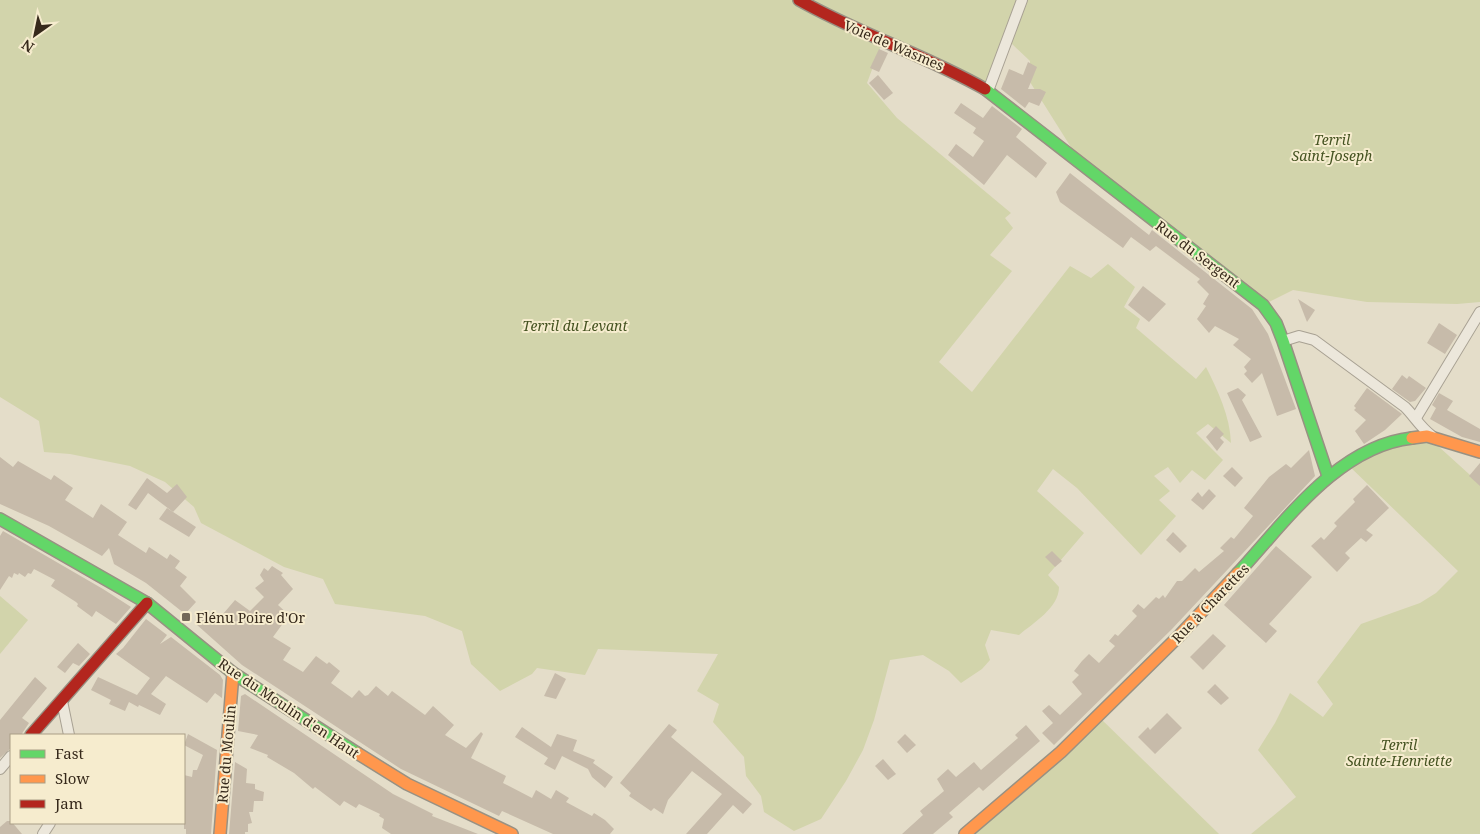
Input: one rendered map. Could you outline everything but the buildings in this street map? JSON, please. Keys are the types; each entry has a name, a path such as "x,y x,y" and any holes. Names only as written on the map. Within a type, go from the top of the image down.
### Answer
{"street":[{"name":"Voie de Wasmes","path":"799,0 861,31 959,73 988,91"},
{"path":"988,91 1022,0"},
{"name":"Rue du Sergent","path":"988,91 1084,168 1251,295 1271,315 1283,341 1328,476"},
{"path":"1416,418 1480,312"},
{"path":"1283,341 1299,336 1314,340 1405,407 1416,418 1420,427 1437,439"},
{"name":"Rue à Charettes","path":"965,834 1061,752 1116,698 1219,594 1328,476 1362,455 1393,440 1427,436 1480,452"},
{"name":"Rue du Moulin d'en Haut","path":"0,519 147,603 233,673 408,784 512,834"},
{"path":"31,734 147,603"},
{"name":"Rue du Moulin","path":"220,834 233,673"},
{"path":"62,701 69,734"},
{"path":"0,769 10,757"}],"green space":[{"name":"Terril du Levant","path":"0,0 1480,0 1480,302 1457,304 1367,302 1293,290 1263,305 1084,168 1030,82 1030,61 1011,43 988,91 883,40 867,83 897,118 1011,213 1005,218 1013,228 990,255 1012,271 939,362 972,392 1070,266 1091,278 1108,264 1135,287 1124,307 1140,319 1136,328 1196,379 1206,367 1226,413 1231,443 1208,424 1196,433 1223,460 1205,480 1192,470 1180,483 1168,467 1154,476 1170,491 1159,500 1176,516 1141,555 1077,488 1053,469 1037,491 1084,533 1048,575 1059,587 1055,602 1038,620 1019,635 991,630 985,645 990,660 982,669 961,683 949,671 923,655 890,660 874,720 863,750 846,781 821,819 794,831 764,812 761,796 746,776 744,757 713,722 719,704 697,691 718,654 598,649 585,675 537,668 532,674 500,691 471,664 462,631 425,616 335,604 323,579 284,567 201,523 194,507 165,482 130,466 70,454 44,452 39,421 0,397"},
{"name":"Terril Sainte-Henriette","path":"1427,436 1480,484 1480,834 1251,834 1296,797 1258,750 1275,723 1290,693 1323,717 1333,704 1317,682 1361,624 1420,603 1436,593 1458,571 1347,464"},
{"path":"0,596 28,620 0,654"},
{"path":"1098,716 1219,834 963,834"}],"traffic: fast":[{"path":"985,89 1263,305 1276,323 1283,341 1328,476"},
{"path":"1238,573 1294,510 1337,471 1360,455 1385,444 1412,438"},
{"path":"0,519 147,603 233,673 357,753"}],"traffic: slow":[{"path":"1412,438 1427,436 1480,452"},
{"path":"965,834 1061,752 1179,636 1238,573"},
{"path":"220,834 233,673"},
{"path":"357,753 407,784 512,834"}],"traffic: jam":[{"path":"799,0 985,89"},
{"path":"32,734 147,603"}],"place":[{"name":"Flénu Poire d'Or","path":"186,617"}],"park label":[{"name":"Terril Saint-Joseph","path":"1332,148"}]}
